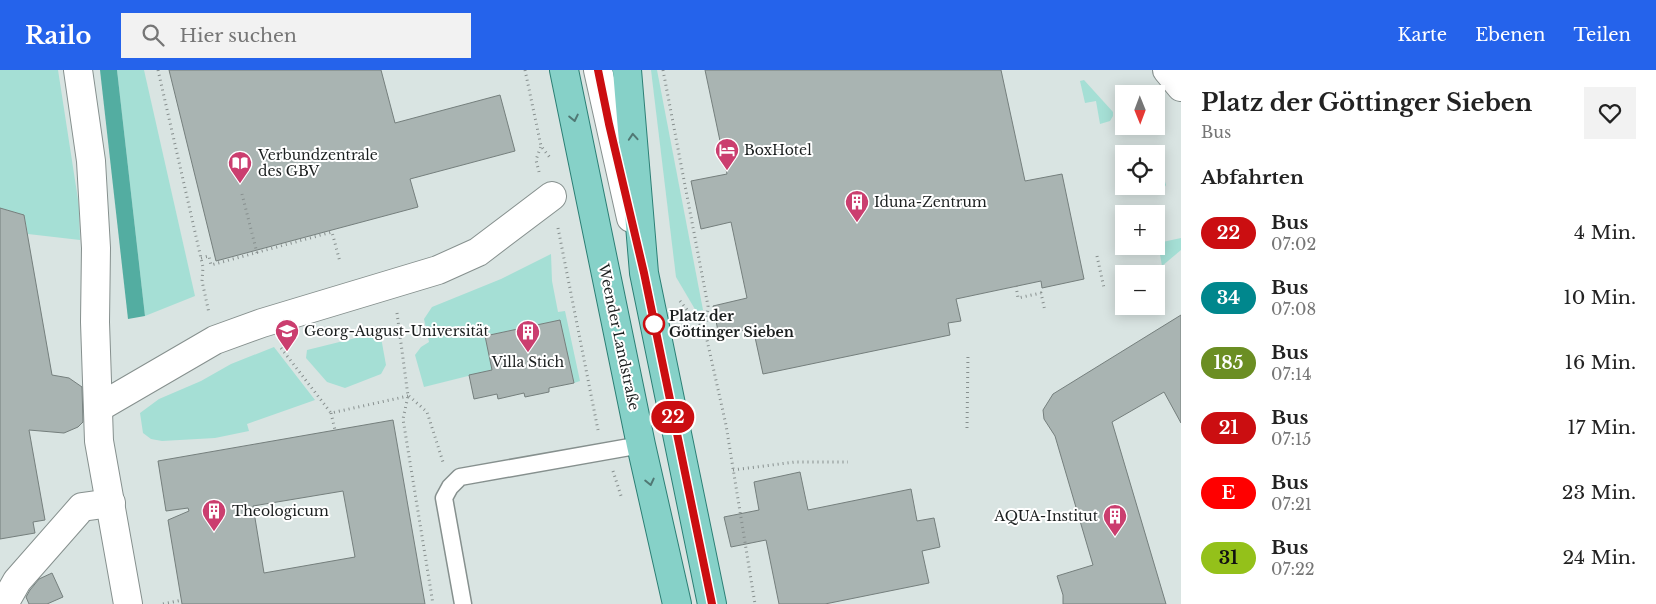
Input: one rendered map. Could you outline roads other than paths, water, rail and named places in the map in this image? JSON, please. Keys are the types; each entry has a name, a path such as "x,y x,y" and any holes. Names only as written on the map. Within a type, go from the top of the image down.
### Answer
{"main road":[{"name":"Weender Landstraße","path":"564,70 641,445 677,604"},
{"path":"627,70 644,273 712,604"}],"street":[{"path":"78,70 91,161 95,228 95,322 99,441 128,604"},
{"path":"598,70 644,273"},
{"path":"1167,70 1181,87"},
{"path":"98,408 215,340 262,323 438,270 478,252 552,196"},
{"path":"4,604 17,581 82,507 111,503"}],"lane":[{"path":"463,604 444,498 450,487 460,477 641,445"}],"place":[{"name":"BoxHotel","path":"727,171"},
{"name":"Verbundzentrale des GBV","path":"240,184"},
{"name":"Iduna-Zentrum","path":"857,223"},
{"name":"Platz der Göttinger Sieben","path":"654,324"},
{"name":"Georg-August-Universität","path":"287,352"},
{"name":"Villa Stich","path":"528,353"},
{"name":"Theologicum","path":"214,532"},
{"name":"AQUA-Institut","path":"1115,537"}]}
